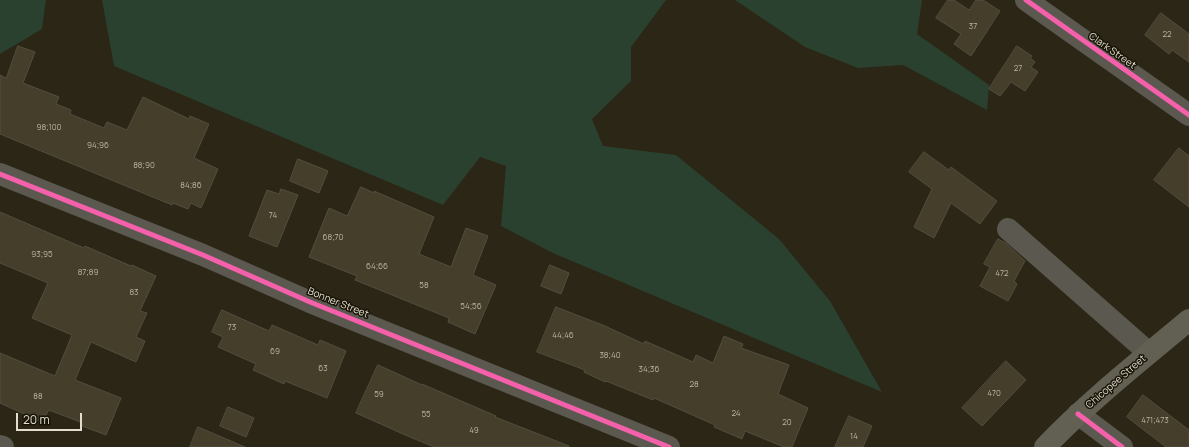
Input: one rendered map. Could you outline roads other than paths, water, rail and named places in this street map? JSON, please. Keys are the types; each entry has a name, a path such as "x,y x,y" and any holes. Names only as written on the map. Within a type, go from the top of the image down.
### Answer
{"main road":[{"name":"Chicopee Street","path":"1045,447 1078,414 1114,382 1189,320"}],"street":[{"name":"Clark Street","path":"1026,0 1189,115"},
{"name":"Bonner Street","path":"0,174 203,255 310,302 669,447"},
{"path":"1008,229 1149,352"},
{"path":"1078,414 1122,447"}]}
